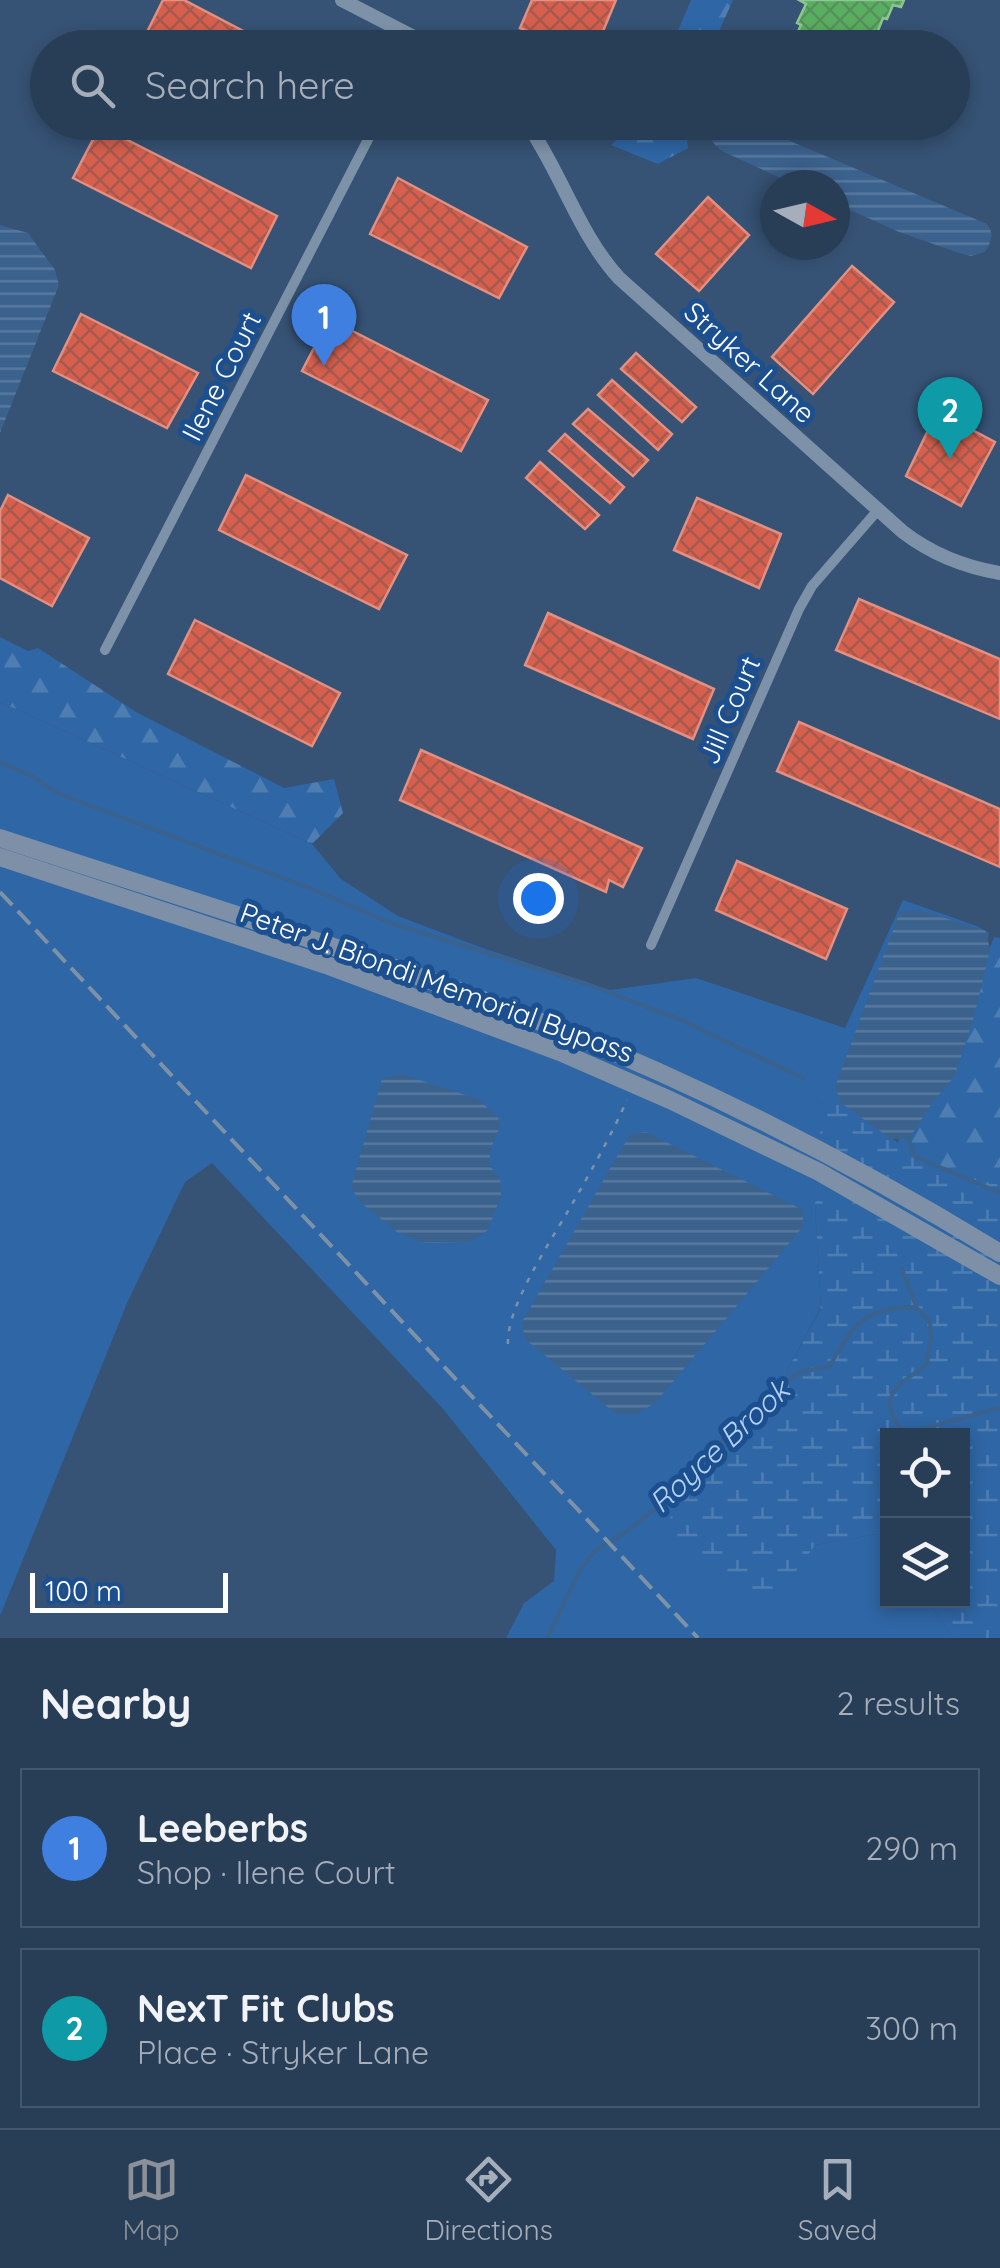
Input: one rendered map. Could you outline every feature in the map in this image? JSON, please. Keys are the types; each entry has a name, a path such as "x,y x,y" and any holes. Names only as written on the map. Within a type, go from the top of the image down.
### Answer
{"highway":[{"name":"Peter J. Biondi Memorial Bypass","path":"0,838 374,961 587,1042 687,1085 820,1150 1000,1252"},
{"name":"Peter J. Biondi Memorial Bypass","path":"0,857 368,980 560,1052 819,1172 1000,1276"}],"street":[{"path":"342,0 394,30"},
{"name":"Ilene Court","path":"105,650 368,140"},
{"name":"Stryker Lane","path":"538,140 592,242 618,278 903,532 958,564 1000,573"},
{"name":"Jill Court","path":"651,946 799,608 812,586 878,510"}],"path":[{"path":"508,1344 507,1332 524,1292 624,1108"}],"green space":[{"path":"691,0 733,0 720,30 678,30"},
{"path":"616,140 687,140 688,148 658,164 611,145"},
{"path":"0,637 28,651 38,648 136,712 284,788 334,779 343,813 312,844 0,703"},
{"path":"0,703 312,844 341,879 398,916 610,990 696,978 845,1028 903,900 989,933 972,1001 908,1123 815,1207 821,1307 788,1369 773,1419 672,1507 815,1545 880,1534 880,1608 933,1608 953,1638 506,1638 524,1603 554,1581 556,1550 443,1409 212,1163 185,1182 128,1301 0,1616"},
{"path":"994,937 1000,938 1000,1223 898,1159 899,1119 937,1082"},
{"path":"823,1092 943,1173 1000,1185 1000,1638 953,1638 933,1608 970,1608 970,1428 880,1428 880,1534 815,1545 772,1604 668,1535 672,1507 773,1419 788,1369 821,1308 815,1207"}],"shaded area":[{"path":"712,140 787,140 987,224 989,245 985,252 971,256 899,232 850,210 850,170 763,170 724,152"},
{"path":"0,225 28,233 55,270 59,285 0,433"},
{"path":"919,910 986,931 990,950 954,1077 909,1139 891,1139 841,1103 835,1087 900,911"},
{"path":"401,1074 478,1099 498,1117 500,1127 489,1165 500,1178 501,1195 488,1230 471,1242 425,1243 397,1232 359,1201 351,1187 382,1079"},
{"path":"646,1132 803,1210 803,1227 655,1403 636,1414 616,1414 525,1339 522,1322 623,1146 631,1134"}],"building: Shops":[{"path":"163,0 184,0 242,30 148,30"},
{"path":"532,0 616,0 604,30 520,28"},
{"path":"93,140 128,140 277,216 251,268 73,178"},
{"path":"398,178 527,247 499,298 370,234"},
{"path":"708,197 749,235 699,291 656,254"},
{"path":"852,266 894,302 813,394 772,357"},
{"path":"81,314 198,373 167,428 53,371"},
{"path":"329,319 488,400 461,451 302,371"},
{"path":"636,353 696,407 682,422 621,369"},
{"path":"612,380 672,434 658,450 598,395"},
{"path":"588,409 648,460 633,476 573,424"},
{"path":"946,416 995,442 961,506 906,476 932,422 941,428"},
{"path":"565,434 624,487 610,503 549,451"},
{"path":"540,462 599,515 585,529 526,478"},
{"path":"246,475 407,555 379,609 219,530"},
{"path":"8,495 89,538 52,606 0,578 0,511"},
{"path":"697,498 781,534 759,588 674,550"},
{"path":"859,599 1000,659 1000,719 836,650"},
{"path":"548,613 714,689 693,739 525,665"},
{"path":"195,620 340,693 312,746 168,674"},
{"path":"799,722 1000,809 1000,867 777,771"},
{"path":"421,750 642,848 623,887 609,880 606,892 400,800"},
{"path":"737,861 847,909 826,959 716,910"}],"building: Public":[{"path":"799,0 904,0 901,7 893,5 878,30 799,30 801,25 797,23 806,4"}],"waterway":[{"path":"0,762 57,793 312,889 393,924 587,984 681,1020 803,1078"},
{"path":"909,1139 914,1156 1000,1193"},
{"path":"902,1269 916,1306"},
{"name":"Royce Brook","path":"547,1638 581,1568 596,1550 626,1532 677,1491 748,1416 799,1372 829,1367 854,1329 872,1315 916,1307 930,1322 927,1364 901,1384 891,1399 893,1417 901,1429 918,1430 1000,1408"}],"railway":[{"path":"0,892 698,1638"}],"place":[{"name":"Leeberbs","path":"324,366"},
{"name":"NexT Fit Clubs","path":"950,459"}]}
